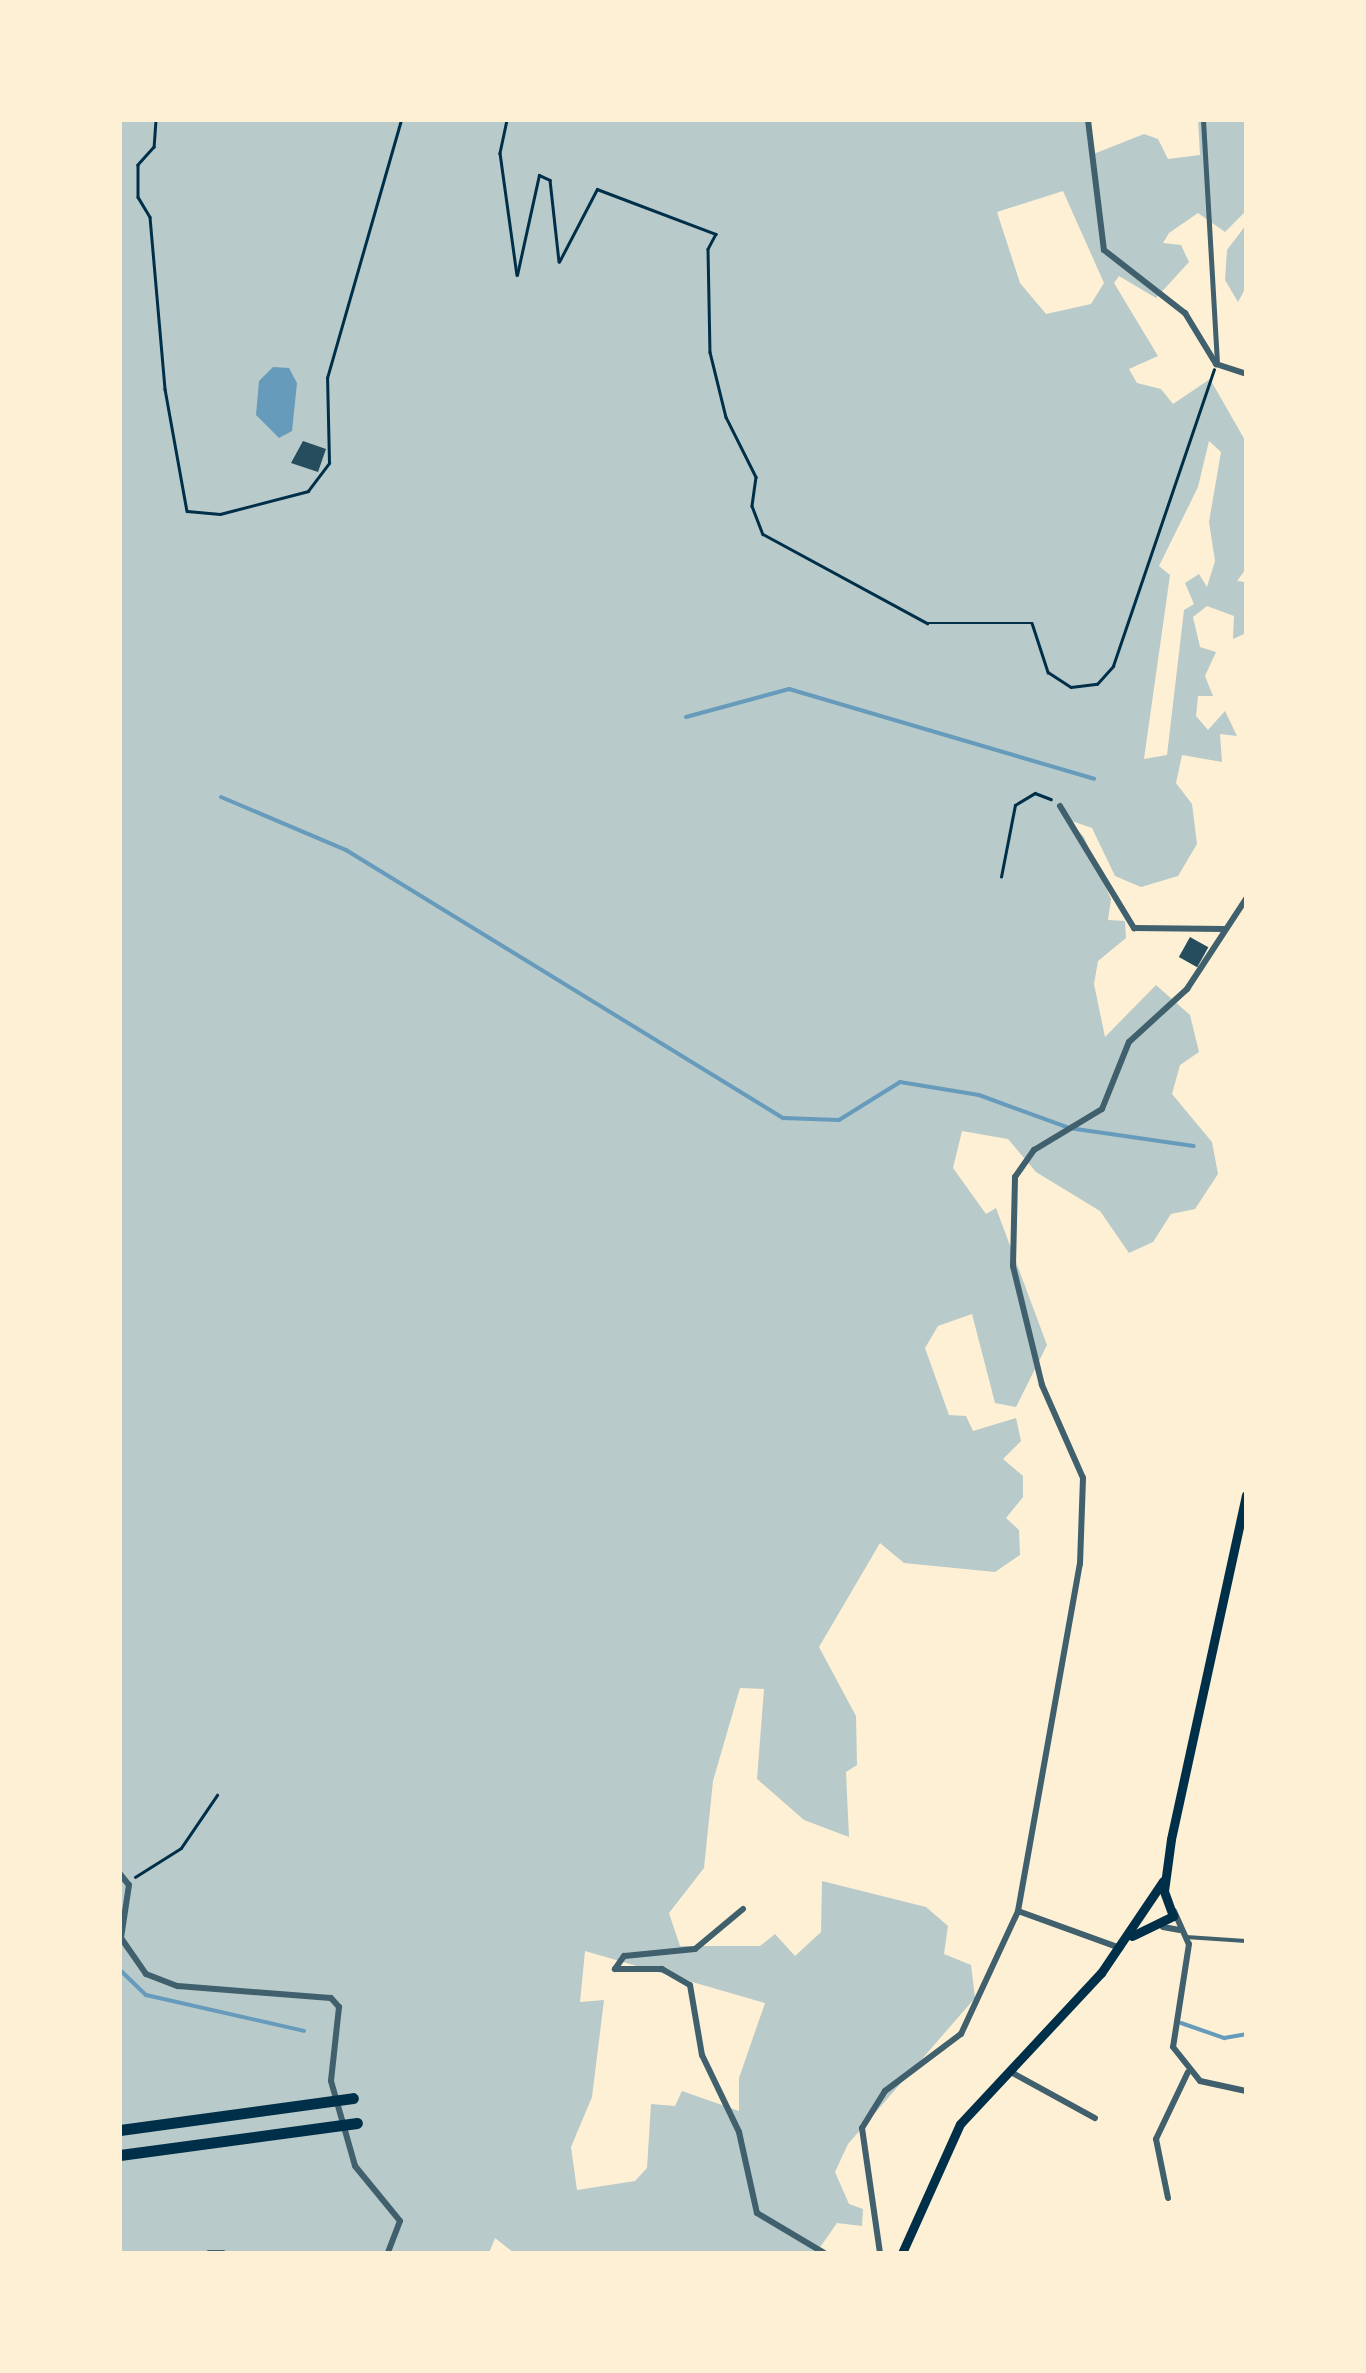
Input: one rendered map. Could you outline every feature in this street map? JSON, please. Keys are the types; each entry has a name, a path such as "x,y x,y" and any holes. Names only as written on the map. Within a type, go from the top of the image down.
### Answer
{"highway":[{"path":"120,2130 353,2098"},
{"path":"120,2155 357,2123"}],"main road":[{"path":"1132,1936 1160,1927 1174,1912 1166,1898 1164,1878 1246,1495"},
{"path":"902,2253 938,2160 1008,2070 1132,1936 1164,1878"},
{"path":"1153,1896 1166,1898"},
{"path":"1142,1914 1160,1927"}],"street":[{"path":"1088,120 1104,250 1186,314 1216,364 1246,374"},
{"path":"1204,120 1216,364"},
{"path":"1060,806 1134,928 1224,929"},
{"path":"880,2253 861,2146 867,2114 962,2034 1018,1911 1053,1683 1080,1564 1084,1478 1034,1356 1012,1266 1011,1194 1034,1150 1102,1109 1129,1042 1186,988 1246,899"},
{"path":"120,1874 129,1885 121,1938 146,1974 178,1986 330,1998 338,2007 331,2080 356,2166 400,2220 388,2253"},
{"path":"743,1909 695,1949 624,1956 614,1968 662,1969 690,1985 702,2055 739,2132 757,2214 824,2253"},
{"path":"1018,1911 1121,1949"},
{"path":"1174,1912 1184,1934 1170,2032 1188,2072 1246,2091"},
{"path":"1160,1927 1184,1934"},
{"path":"1008,2070 1095,2118"},
{"path":"1168,2198 1156,2138 1188,2072"},
{"path":"209,2253 223,2253"}],"lane":[{"path":"1184,1934 1246,1941"}],"path":[{"path":"156,120 154,146 138,165 138,197 150,217 187,511 236,513 308,491 329,463 327,378 401,120"},
{"path":"507,120 500,154 517,276 539,175 550,180 559,262 576,242 592,190 716,234 708,249 710,352 726,417 756,477 752,506 763,534 927,622 1032,623 1048,672 1071,687 1097,684 1113,666 1216,364"},
{"path":"1001,877 1016,804 1035,793 1060,806"},
{"path":"129,1885 181,1848 217,1796"}],"shaded area":[{"path":"120,120 1091,120 1091,155 1144,134 1158,139 1168,159 1200,155 1198,120 1246,120 1246,211 1225,232 1198,213 1169,233 1163,243 1181,245 1189,262 1156,298 1119,276 1114,283 1158,356 1129,369 1137,383 1161,389 1173,404 1210,379 1246,442 1246,569 1237,581 1245,582 1246,633 1233,639 1234,616 1207,606 1193,617 1200,647 1216,652 1205,676 1213,696 1198,696 1196,716 1208,730 1225,711 1237,736 1220,734 1222,762 1182,755 1176,783 1192,804 1197,844 1178,876 1141,887 1115,876 1092,828 1066,819 1084,837 1111,899 1108,920 1125,921 1126,938 1098,961 1094,984 1105,1037 1156,985 1190,1015 1199,1052 1180,1065 1172,1094 1212,1142 1218,1174 1195,1209 1171,1214 1153,1242 1129,1253 1100,1211 1036,1172 1008,1139 962,1131 953,1168 986,1214 996,1208 1047,1345 1016,1407 995,1403 972,1314 938,1326 925,1348 949,1415 966,1416 973,1431 1016,1418 1021,1441 1003,1459 1023,1476 1023,1497 1006,1518 1019,1530 1020,1555 995,1572 904,1563 880,1543 819,1647 856,1716 857,1765 846,1772 849,1837 804,1820 757,1779 764,1689 740,1688 713,1781 704,1868 669,1913 680,1946 760,1946 775,1934 795,1956 821,1932 822,1881 926,1907 948,1926 944,1954 971,1965 975,1998 848,2144 835,2172 849,2204 863,2209 862,2226 837,2223 816,2253 514,2253 495,2238 489,2253 120,2253","holes":["1063,191 1104,283 1091,304 1046,314 1020,283 997,212","1209,441 1221,452 1209,522 1215,561 1207,587 1199,574 1185,583 1194,604 1184,610 1167,755 1144,759 1170,575 1159,566 1198,487","585,1951 765,2003 739,2078 739,2111 682,2091 675,2106 651,2104 647,2168 635,2181 577,2190 571,2147 592,2097 604,2000 580,2002"]},
{"path":"1246,225 1245,289 1238,302 1225,280 1227,250"}],"water":[{"path":"273,367 289,368 297,383 292,431 279,438 256,415 259,381"}],"building":[{"path":"303,441 326,449 318,472 291,463"},
{"path":"1190,937 1208,947 1197,967 1179,957"}],"waterway":[{"path":"686,717 789,689 1094,779"},
{"path":"221,797 346,850 783,1118 839,1120 900,1082 979,1095 1069,1128 1194,1146"},
{"path":"120,1970 146,1995 304,2031"},
{"path":"1181,2023 1224,2038 1246,2034"}]}
